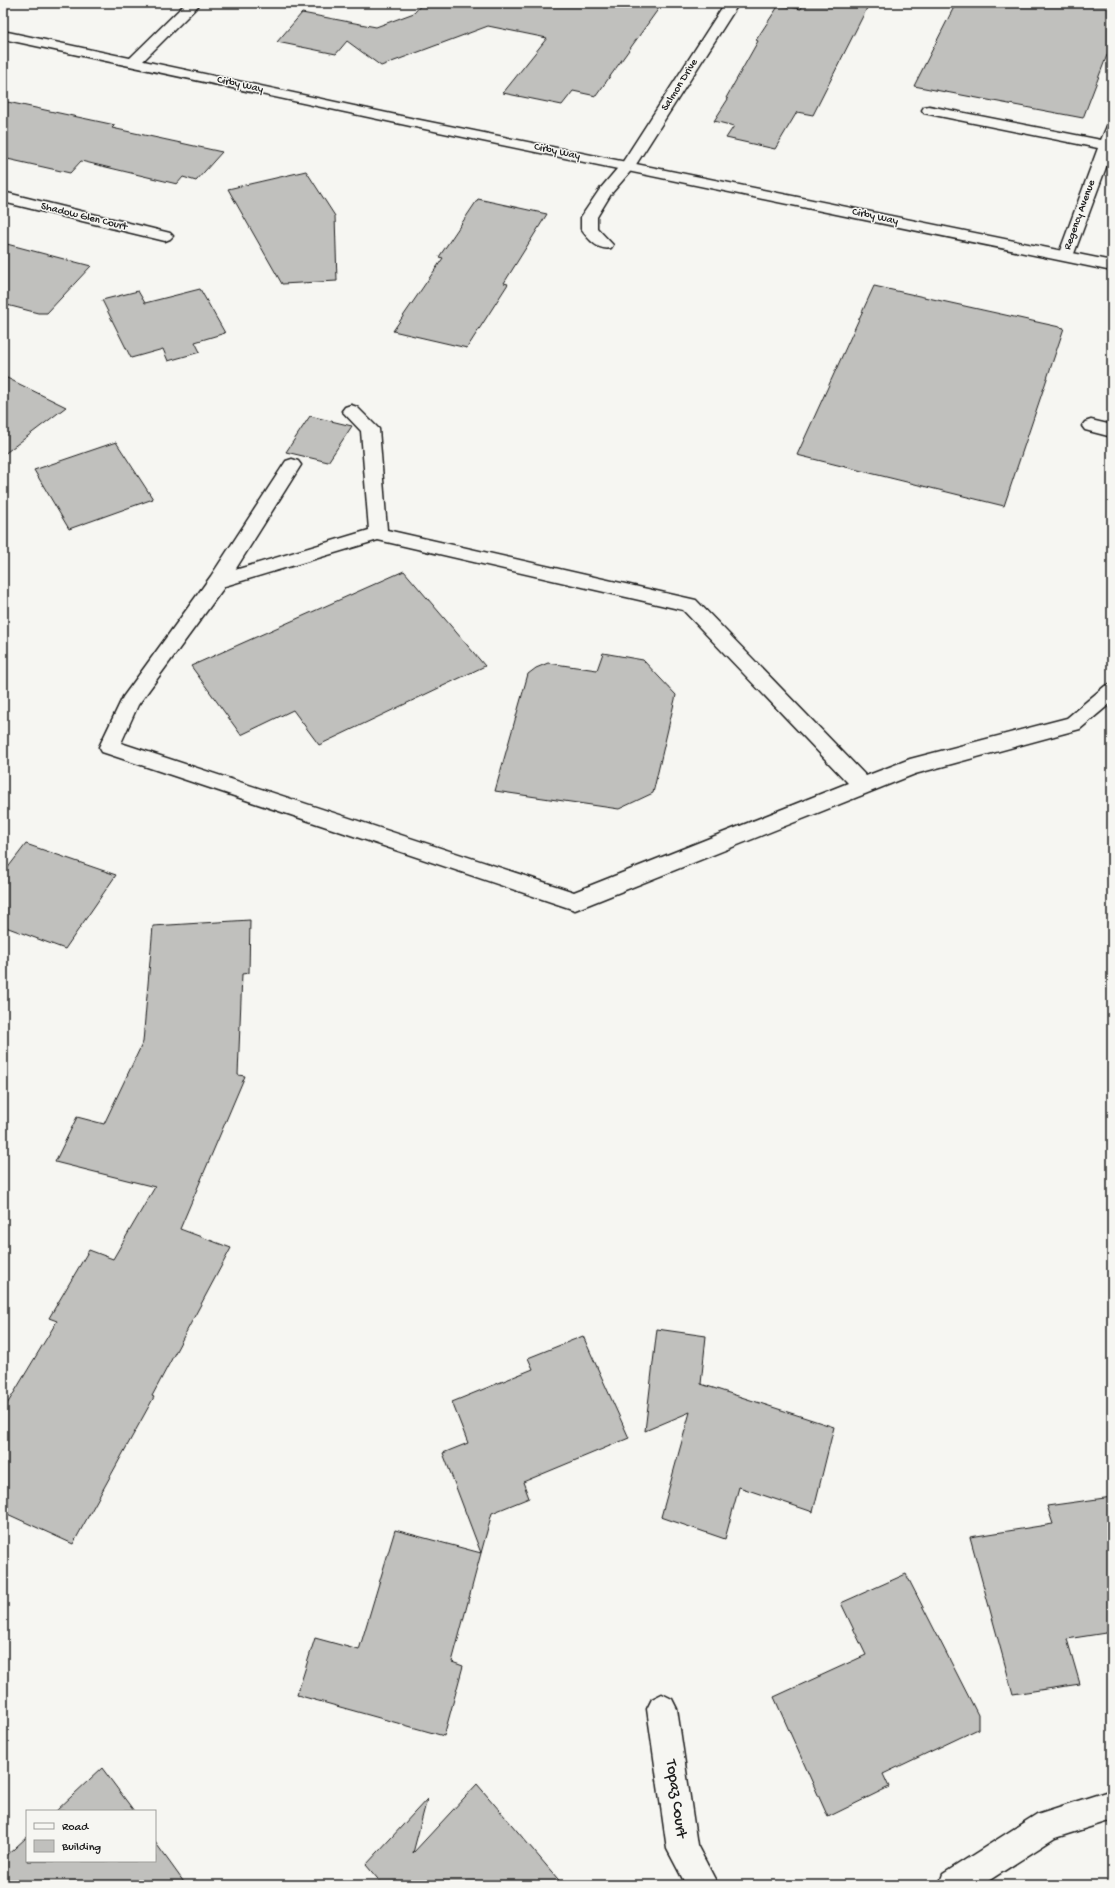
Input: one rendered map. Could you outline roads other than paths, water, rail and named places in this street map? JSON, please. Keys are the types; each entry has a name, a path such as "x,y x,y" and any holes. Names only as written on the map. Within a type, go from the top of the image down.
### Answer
{"main road":[{"path":"134,62 194,3"},
{"name":"Salmon Drive","path":"604,245 589,229 589,217 605,192 628,166 732,3"},
{"name":"Cirby Way","path":"3,35 415,123 1112,266"},
{"path":"929,110 1109,146"},
{"name":"Regency Avenue","path":"1066,256 1109,146 1112,129"},
{"name":"Shadow Glen Court","path":"3,197 166,236"},
{"path":"351,411 370,429 378,534"},
{"path":"1091,426 1112,431"},
{"path":"292,465 218,581 130,702 109,747 575,901 910,767 1073,724 1112,691"},
{"path":"218,581 378,534 689,605 862,786"},
{"name":"Topaz Court","path":"662,1708 682,1849 703,1885"},
{"path":"954,1885 1048,1825 1112,1805"}]}
